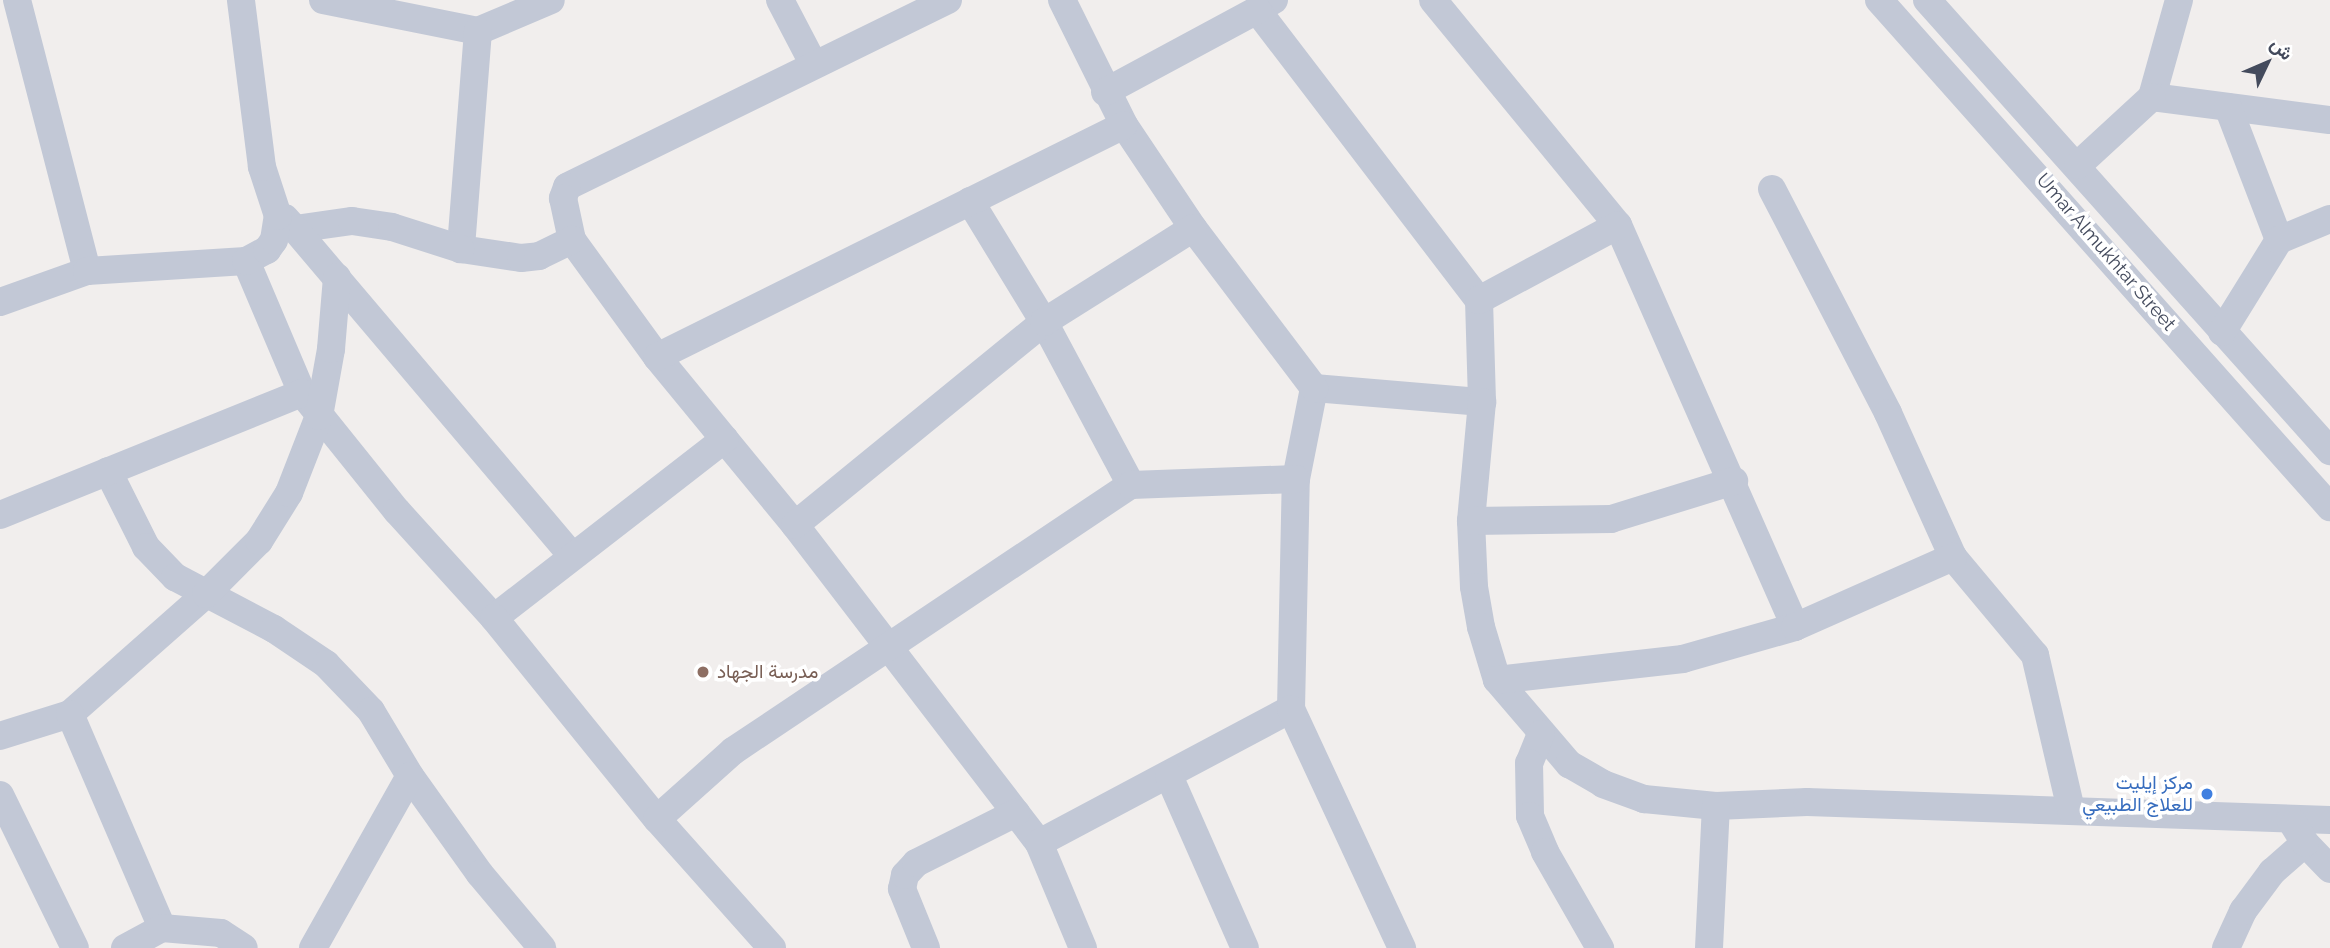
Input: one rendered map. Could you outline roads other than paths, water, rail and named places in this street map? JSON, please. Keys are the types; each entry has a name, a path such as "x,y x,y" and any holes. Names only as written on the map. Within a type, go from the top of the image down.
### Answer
{"street":[{"path":"17,0 87,271"},
{"path":"0,302 87,271 246,261 267,250 278,229 256,129 241,0"},
{"path":"323,0 478,32 551,0"},
{"path":"780,0 814,65"},
{"path":"948,0 567,187 563,198 572,240 657,357 795,526 887,649 1039,843 1083,948"},
{"path":"1062,0 1105,92 1124,125 1193,228 1314,388 1482,402"},
{"path":"1433,0 1618,225 1734,481 1795,627"},
{"name":"Umar Almukhtar Street","path":"1879,0 2330,507"},
{"name":"Umar Almukhtar Street","path":"1927,0 2078,165 2222,332 2330,451"},
{"path":"2078,165 2152,97 2179,0"},
{"path":"1105,92 1265,5 1479,300 1482,402 1471,522 1474,587 1497,680 1569,764 1603,784 1644,799 1716,806 1807,802 2330,820"},
{"path":"461,249 478,32"},
{"path":"2152,97 2330,120"},
{"path":"2228,107 2280,240"},
{"path":"657,357 1124,125"},
{"path":"1772,189 1888,412 1953,557 2035,655 2071,810"},
{"path":"970,201 1044,322 1131,485"},
{"path":"274,205 572,556"},
{"path":"2222,332 2280,240 2330,219"},
{"path":"295,229 352,221 392,227 461,249 521,258 572,240"},
{"path":"1479,300 1618,225"},
{"path":"795,526 1044,322 1193,228"},
{"path":"246,261 302,393 319,416 494,618 657,819 772,948"},
{"path":"0,736 70,714 206,594 259,541 289,492 319,416 331,349 337,277"},
{"path":"1314,388 1296,479 1291,709 1402,948"},
{"path":"0,515 302,393"},
{"path":"494,618 724,439"},
{"path":"108,471 146,547 175,577 274,629 326,664 371,711 410,776 480,874 542,948"},
{"path":"657,819 733,751 1131,485 1296,479"},
{"path":"1471,522 1611,519 1734,481"},
{"path":"1497,680 1683,659 1795,627 1953,557"},
{"path":"1039,843 1170,776 1291,709"},
{"path":"70,714 162,928"},
{"path":"1541,734 1529,763 1531,816 1545,852 1600,948"},
{"path":"313,948 410,776"},
{"path":"1170,776 1245,948"},
{"path":"0,795 75,948"},
{"path":"1709,948 1716,806"},
{"path":"926,948 902,888 905,875 916,863 1016,813"},
{"path":"2290,819 2305,843 2330,869"},
{"path":"2226,948 2244,911 2272,872 2305,843"},
{"path":"125,948 162,928 221,933 244,948"}],"place":[{"name":"مدرسة الجهاد","path":"703,672"},
{"name":"مركز إيليت للعلاج الطبيعي","path":"2207,794"}]}
